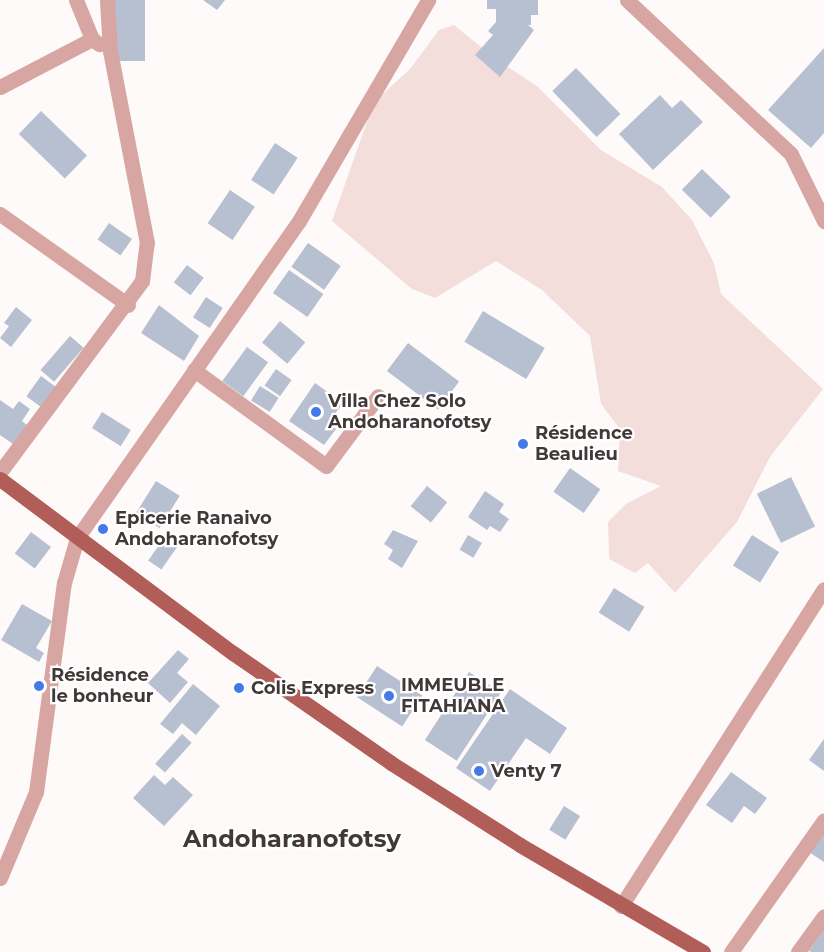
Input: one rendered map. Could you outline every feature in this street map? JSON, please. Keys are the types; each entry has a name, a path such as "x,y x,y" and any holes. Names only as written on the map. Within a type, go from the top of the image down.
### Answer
{"main road":[{"path":"0,479 77,538 392,764 621,906 703,952"}],"street":[{"path":"76,0 92,39 110,51"},
{"path":"0,472 128,305 142,281 147,243 110,51 107,0"},
{"path":"0,878 36,792 64,583 77,538 299,221 428,0"},
{"path":"627,0 791,154 824,221"},
{"path":"0,87 92,39"},
{"path":"0,214 128,305"},
{"path":"194,370 326,466 378,396"},
{"path":"621,906 824,589"},
{"path":"731,952 824,820"},
{"path":"798,952 824,916"}],"shaded area":[{"path":"454,25 493,57 538,87 601,150 662,187 692,220 714,263 721,294 823,389 770,457 737,522 675,593 648,563 635,573 609,559 608,522 626,504 661,486 618,471 620,429 601,404 590,336 542,290 496,261 435,298 412,289 332,221 374,102 410,69 439,30"}],"building":[{"path":"112,0 145,0 145,61 112,61"},
{"path":"203,0 225,0 217,10"},
{"path":"487,0 538,0 538,15 531,15 531,25 528,25 534,30 500,77 475,55 493,35 488,31 496,22 496,9 487,9"},
{"path":"824,48 824,133 811,148 768,110"},
{"path":"576,68 620,114 597,137 552,91"},
{"path":"660,95 672,108 681,100 703,122 653,170 619,134"},
{"path":"41,111 87,155 65,178 19,134"},
{"path":"275,143 298,158 274,195 251,180"},
{"path":"702,169 731,197 711,218 682,190"},
{"path":"230,190 255,207 233,240 208,223"},
{"path":"109,223 132,239 120,255 98,239"},
{"path":"308,243 341,266 324,290 291,267"},
{"path":"187,265 204,278 191,295 174,283"},
{"path":"289,270 323,294 307,317 273,293"},
{"path":"206,297 223,308 210,328 193,317"},
{"path":"159,305 199,336 184,361 141,333"},
{"path":"16,307 32,320 11,347 0,338 9,326 4,323"},
{"path":"483,311 545,348 526,379 464,342"},
{"path":"280,321 305,342 287,364 262,342"},
{"path":"70,336 84,348 54,382 40,370"},
{"path":"408,343 459,382 438,409 387,371"},
{"path":"247,347 268,362 243,396 222,381"},
{"path":"276,369 292,380 280,396 265,385"},
{"path":"41,376 56,387 42,407 26,396"},
{"name":"Villa Chez Solo Andoharanofotsy","path":"315,383 343,403 328,423 336,429 324,445 289,421"},
{"path":"260,386 279,398 270,412 251,400"},
{"path":"0,400 13,409 19,401 30,409 22,421 27,425 13,444 0,435"},
{"path":"102,412 131,430 121,446 92,428"},
{"path":"570,468 600,489 584,513 553,492"},
{"path":"791,477 815,526 781,543 757,494"},
{"path":"156,481 180,496 160,528 136,513"},
{"path":"427,486 447,502 431,523 411,506"},
{"path":"485,491 504,504 499,512 509,519 500,532 490,526 487,530 468,517"},
{"path":"393,530 418,541 402,568 388,559 393,550 384,544"},
{"path":"31,532 51,547 35,569 15,554"},
{"path":"166,535 179,544 161,570 148,560"},
{"path":"468,535 482,543 473,558 460,550"},
{"path":"752,535 779,552 760,582 733,566"},
{"path":"614,588 645,607 629,632 599,613"},
{"path":"22,604 52,621 36,648 44,653 39,662 1,640"},
{"path":"178,650 189,659 177,673 188,682 170,703 148,683"},
{"name":"IMMEUBLE FITAHIANA","path":"377,666 422,695 402,726 357,697"},
{"path":"469,672 501,693 457,761 425,740"},
{"path":"193,684 220,706 196,735 182,723 173,734 160,724"},
{"path":"510,689 567,728 550,754 526,738 490,791 456,768"},
{"path":"182,734 192,743 165,772 155,764"},
{"path":"824,739 824,771 809,760"},
{"path":"731,772 767,798 755,814 744,806 732,823 706,805"},
{"path":"154,775 165,785 173,777 193,795 164,826 133,798"},
{"path":"564,806 580,816 565,840 549,830"},
{"path":"824,829 824,862 809,852"},
{"path":"824,929 824,952 809,951"}],"place":[{"name":"Villa Chez Solo Andoharanofotsy","path":"316,412"},
{"name":"Résidence Beaulieu","path":"523,444"},
{"name":"Epicerie Ranaivo Andoharanofotsy","path":"103,529"},
{"name":"Résidence le bonheur","path":"39,686"},
{"name":"Colis Express","path":"239,688"},
{"name":"IMMEUBLE FITAHIANA","path":"389,696"},
{"name":"Venty 7","path":"479,771"}],"district":[{"name":"Andoharanofotsy","path":"292,839"}]}
